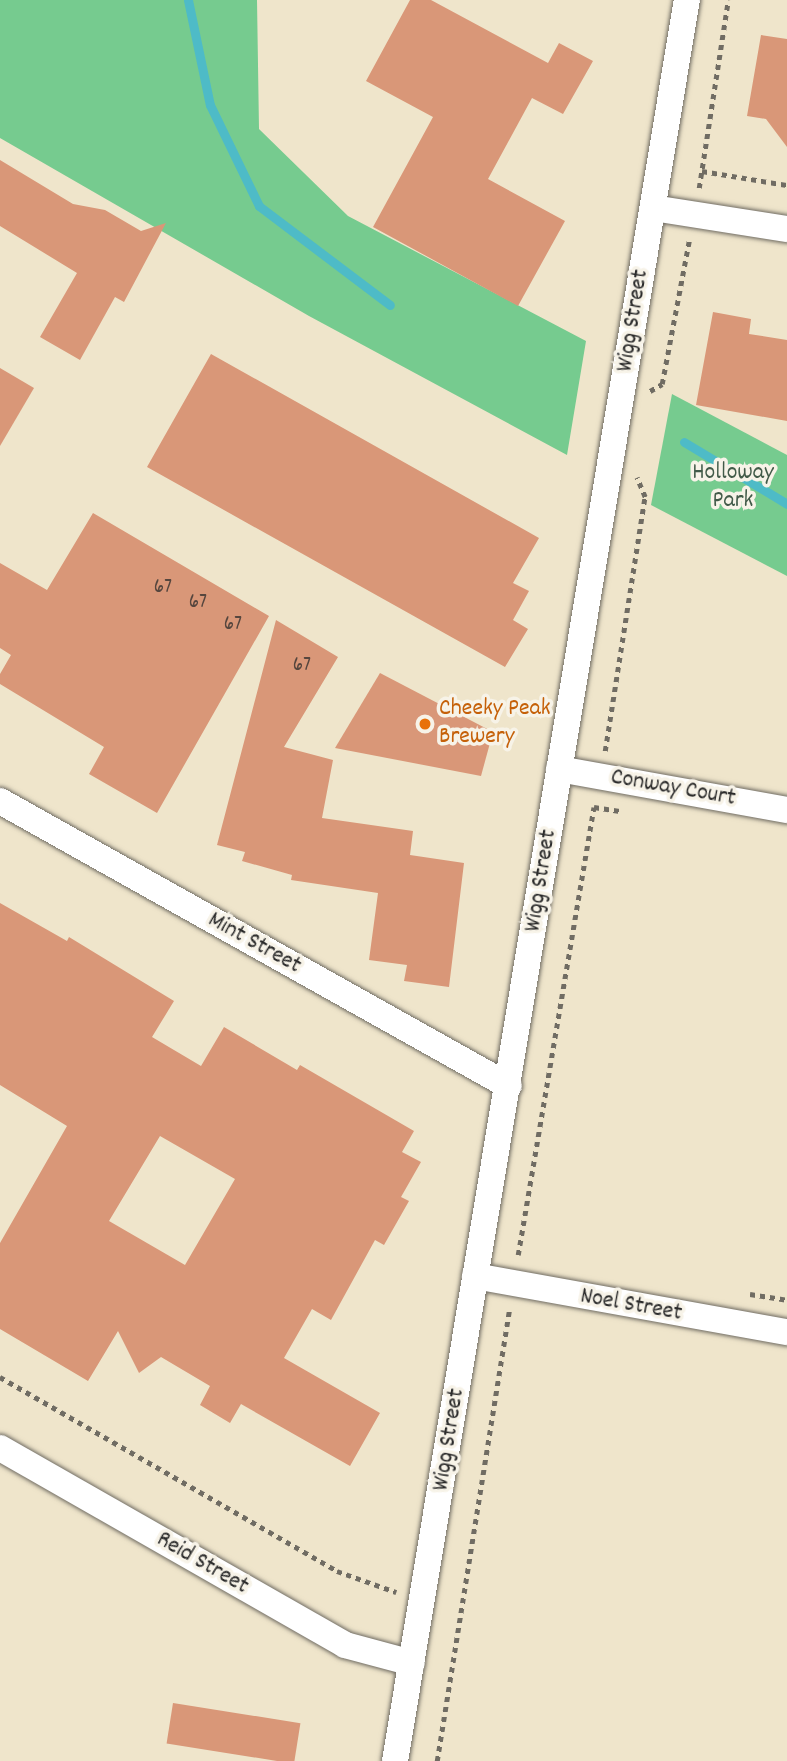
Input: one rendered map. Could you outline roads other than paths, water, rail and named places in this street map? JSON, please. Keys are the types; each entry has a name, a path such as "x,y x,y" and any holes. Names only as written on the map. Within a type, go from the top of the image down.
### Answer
{"street":[{"name":"Wigg Street","path":"395,1761 425,1598 475,1276 509,1086 687,0"},
{"path":"653,208 787,229"},
{"name":"Conway Court","path":"559,769 787,810"},
{"name":"Mint Street","path":"0,801 509,1086"},
{"name":"Noel Street","path":"475,1276 513,1286 787,1332"},
{"name":"Reid Street","path":"0,1448 345,1645 412,1663"}],"waterway":[{"path":"188,0 210,105 259,206 390,305"},
{"path":"684,442 787,504"}],"place":[{"name":"Cheeky Peak Brewery","path":"425,724"}],"park label":[{"name":"Holloway Park","path":"733,488"}]}
